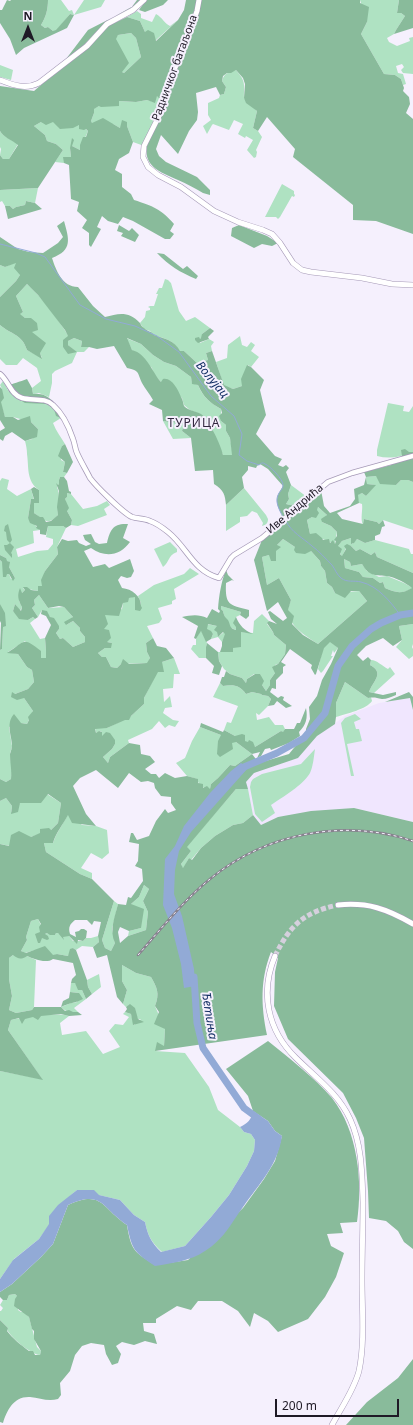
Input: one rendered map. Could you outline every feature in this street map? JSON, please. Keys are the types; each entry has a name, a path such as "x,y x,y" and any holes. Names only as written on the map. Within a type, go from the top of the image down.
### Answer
{"main road":[{"path":"0,80 24,87 39,83 87,46 107,24 133,10 144,0"},
{"name":"Радничког батаљона","path":"199,0 185,45 170,79 162,110 144,146 143,157 148,167 158,175 181,187 214,211 238,222 272,234 291,261 302,270 362,278 392,284 413,285"},
{"path":"338,905 352,904 372,906 390,912 413,924"},
{"path":"275,956 269,972 267,988 267,1004 273,1025 287,1048 326,1086 343,1106 353,1126 361,1159 363,1228 361,1358 359,1371 354,1385 332,1425"}],"street":[{"name":"Иве Андрића","path":"0,374 4,377 14,393 20,398 45,400 49,401 54,406 67,425 77,453 91,479 118,506 130,516 150,520 168,531 196,565 219,578 231,558 262,538 328,482 352,472 413,456"}],"shaded area":[{"path":"410,698 413,710 413,822 354,808 278,817 261,825 253,815 246,782 254,773 298,758 317,736 345,716 379,703"}],"green space":[{"path":"7,0 48,0 48,7 41,25 45,28 48,27 53,31 56,30 70,14 74,15 67,28 24,48 16,55 10,39 0,23 0,10 2,10"},
{"path":"48,0 61,0 69,11 72,10 74,15 70,14 56,31 53,31 48,27 45,28 41,25 48,7"},
{"path":"84,0 105,0 101,7 74,15"},
{"path":"137,0 140,0 137,4 132,7"},
{"path":"146,0 168,0 163,5 145,12 139,10"},
{"path":"186,0 360,0 360,3 369,7 367,22 361,34 384,74 395,75 401,79 404,88 403,91 409,97 410,104 406,113 413,119 413,234 376,221 353,220 353,205 293,157 295,149 267,117 258,131 253,128 257,111 246,103 244,98 245,84 243,78 236,70 223,76 222,81 226,87 224,94 220,95 216,87 196,93 198,112 197,120 189,131 178,154 161,135 156,149 159,156 166,162 197,177 210,190 210,195 159,171 147,157 148,142 166,105 157,96 155,103 147,100 136,102 119,101 119,106 99,106 94,109 91,121 92,123 103,118 120,128 122,120 127,122 133,142 129,153 119,159 115,170 122,174 122,187 131,194 134,200 156,209 174,224 170,231 174,234 170,239 165,239 123,217 118,224 108,221 102,216 97,227 101,229 91,247 89,245 89,233 82,228 87,220 77,211 79,202 71,199 69,165 64,163 63,157 71,157 70,148 72,138 74,140 72,146 80,150 83,137 86,137 88,131 86,129 79,129 79,125 73,128 60,129 53,122 46,125 41,122 34,126 45,135 47,141 56,144 63,150 38,188 0,190 0,155 3,159 9,159 18,145 5,137 0,131 0,86 34,91 110,25 127,17 140,21 145,32 148,30 154,33 156,41 178,20 184,10","holes":["131,33 136,38 141,57 124,73 122,72 129,63 116,39 118,35"]},
{"path":"360,0 399,0 397,13 401,13 405,16 394,34 387,38 389,42 397,46 410,41 409,38 413,37 413,74 403,73 401,70 404,67 402,64 396,66 398,73 403,74 406,84 403,85 401,79 395,75 384,74 361,34 367,22"},
{"path":"399,0 413,0 413,28 394,34 405,16 401,13 397,13"},
{"path":"137,11 141,14 141,18 152,22 156,14 170,26 178,20 155,41 145,32 140,21 127,17"},
{"path":"108,20 79,50 66,59 88,30"},
{"path":"131,33 136,38 141,57 124,73 122,72 115,39 118,35"},
{"path":"0,65 13,70 11,80 0,77"},
{"path":"236,70 244,83 244,98 257,111 253,128 258,131 262,137 256,150 256,157 254,158 247,150 253,140 238,134 243,124 234,120 229,130 213,124 207,134 203,126 211,120 208,115 208,103 224,94 226,87 222,81 224,76 231,71"},
{"path":"157,95 166,105 148,141 147,147 133,142 127,126 120,128 113,124 92,124 91,121 94,113 93,109 99,106 119,101 136,102 147,100 154,102"},
{"path":"41,122 66,122 83,127 88,131 80,150 72,146 70,148 71,157 64,157 64,163 55,162 63,150 56,144 47,141 45,135 34,126"},
{"path":"0,131 6,137 18,144 9,159 3,159 0,155"},
{"path":"282,184 294,191 294,197 292,196 278,219 276,217 265,217"},
{"path":"38,188 35,203 26,201 25,205 13,209 10,206 5,206 2,201 0,202 0,190"},
{"path":"26,201 35,203 42,209 8,219 5,206 10,206 13,209 25,205"},
{"path":"64,221 68,239 66,248 59,255 52,258 60,277 68,284 78,287 93,306 105,317 119,314 132,316 147,330 154,335 172,342 180,351 184,351 197,363 208,360 206,353 212,351 224,385 233,389 242,386 241,379 247,365 264,380 260,390 266,415 256,434 275,456 282,459 278,465 283,467 286,465 289,468 286,472 291,485 288,494 289,499 286,504 295,504 296,506 275,525 274,523 282,515 278,507 277,497 283,486 268,469 260,464 256,468 248,466 248,470 242,477 244,488 226,505 223,493 220,488 214,484 213,470 195,471 191,438 182,431 184,424 163,421 162,410 149,404 153,400 143,385 138,372 127,368 114,346 97,349 81,347 82,341 74,338 68,341 68,345 77,352 68,354 63,347 63,340 68,336 65,330 38,295 27,284 16,296 23,312 20,314 25,318 31,318 37,323 38,330 32,332 46,343 40,353 42,359 27,350 25,345 16,335 0,325 0,297 20,275 14,268 16,263 5,267 0,265 0,237 18,249 29,252 43,253 58,243 63,237 57,226","holes":["127,338 141,344 153,355 164,362 176,366 191,377 192,384 198,385 207,399 221,409 222,413 219,416 221,421 226,425 226,431 230,438 232,455 223,455 220,445 204,417 184,406 182,398 172,382 166,379 163,379 161,382 142,355 132,350"]},
{"path":"119,225 129,231 132,228 139,235 135,242 121,236 123,233 117,231"},
{"path":"239,225 267,236 278,243 272,246 262,244 254,248 231,236 232,228"},
{"path":"157,253 164,254 183,269 187,266 198,276 196,279 180,271 166,262"},
{"path":"16,262 20,275 0,297 0,265 5,267"},
{"path":"165,279 171,283 179,311 186,321 195,317 210,328 202,334 202,338 200,339 200,343 209,339 214,342 211,346 212,351 206,353 208,360 197,363 184,351 180,352 175,344 153,335 150,331 144,329 140,323 145,317 146,311 150,310 148,307 154,306 158,294 156,294 159,288 162,288"},
{"path":"27,284 50,309 69,337 63,347 76,352 68,345 68,341 74,338 82,341 81,347 89,347 84,352 77,352 72,363 52,374 49,397 39,393 33,394 32,388 41,381 37,368 23,358 17,365 6,365 0,359 0,325 16,335 25,345 27,350 42,358 25,318 19,314 23,312 16,296"},
{"path":"210,328 214,331 208,337 209,339 198,343 195,340 195,338 199,337 200,339 202,334"},
{"path":"240,336 242,345 247,347 251,342 255,345 251,351 259,357 251,367 248,365 242,386 233,389 224,386 216,362 227,358 228,345"},
{"path":"126,338 141,344 153,355 164,362 176,366 191,377 192,383 198,385 207,399 221,409 221,421 226,425 226,431 230,438 233,455 223,455 208,422 200,414 190,410 184,405 182,398 161,382 153,373 152,368 132,350"},
{"path":"27,379 32,388 33,394 43,395 52,400 60,413 61,418 56,416 54,409 46,404 25,403 9,392 7,387"},
{"path":"3,381 9,392 46,404 54,409 61,418 53,423 65,444 62,446 61,460 65,462 63,472 67,473 64,477 60,477 57,487 59,493 58,515 49,521 46,521 34,513 34,502 38,503 39,490 32,482 28,469 25,441 32,439 38,429 31,422 13,417 5,417 0,402 2,389 0,385"},
{"path":"0,387 4,398 1,402 5,417 13,417 18,420 30,416 31,422 38,429 37,437 25,441 12,432 5,436 3,441 0,439 0,431 5,428 0,420"},
{"path":"388,403 404,406 403,411 409,412 413,406 413,452 395,457 377,456 377,450"},
{"path":"163,421 184,424 182,431 191,438 173,439"},
{"path":"65,444 73,462 67,473 63,472 65,462 58,456 62,446"},
{"path":"405,449 409,452 413,452 413,482 401,480 396,485 380,484 376,476 366,477 364,472 391,465 402,456 401,450"},
{"path":"376,476 396,485 401,480 413,482 413,530 383,520 379,524 377,522 364,519 363,525 362,504 359,503 357,495 362,493 366,496 375,485 367,484 366,477"},
{"path":"60,477 64,477 67,481 69,491 71,492 71,494 67,493 67,497 65,499 69,508 67,511 72,520 71,525 66,528 63,526 48,526 46,535 40,534 40,530 36,528 37,526 30,523 28,518 31,499 34,499 31,489 34,487 39,490 39,503 34,503 34,513 40,517 43,517 46,522 51,521 58,515 57,507 59,491 56,483 58,485 59,484"},
{"path":"366,477 367,484 376,485 366,496 362,493 358,495 359,503 337,513 342,519 363,524 364,519 377,522 379,524 383,520 385,526 382,527 380,534 375,536 375,540 365,543 357,539 351,544 351,538 342,541 338,546 342,549 340,554 342,556 346,549 344,546 347,544 356,551 360,549 371,555 375,552 377,557 413,573 413,624 399,626 402,640 393,646 383,638 366,646 357,655 363,661 368,657 371,660 370,665 377,671 377,677 369,692 383,695 396,692 396,695 384,699 368,698 345,682 336,703 335,724 317,736 298,758 254,773 246,782 248,789 236,789 187,847 191,851 181,864 183,868 189,858 192,860 201,848 215,836 233,825 243,823 253,815 261,825 278,817 311,811 354,808 413,822 413,1249 404,1242 398,1231 386,1221 369,1218 364,1138 356,1118 343,1093 288,1039 274,1006 275,972 278,958 271,952 267,962 263,983 263,1003 267,1035 155,1051 157,1042 164,1046 165,1029 154,1024 159,1012 155,1006 157,991 151,977 136,973 122,965 122,981 127,990 123,1004 117,997 107,955 97,958 93,947 99,942 98,936 101,922 94,921 92,925 87,920 73,921 69,928 70,934 76,937 75,932 81,929 87,931 86,938 83,941 78,940 77,944 69,936 63,937 64,940 58,933 55,935 45,934 49,939 47,940 42,938 40,943 38,943 35,934 40,932 39,927 41,924 38,919 31,921 26,937 27,940 21,951 26,953 45,946 53,955 57,954 68,956 70,949 73,948 76,950 87,980 88,987 92,994 86,999 82,990 78,990 75,983 71,983 72,979 76,975 73,963 53,959 47,961 40,960 27,956 20,958 13,955 9,958 9,979 12,996 9,1010 16,1013 32,1010 34,1007 61,1007 65,1011 69,1010 78,1012 82,1015 69,1016 61,1014 41,1016 38,1020 33,1017 25,1019 22,1024 19,1018 11,1020 8,1030 43,1080 0,1071 0,844 9,846 11,835 19,831 31,837 40,833 40,829 49,828 51,830 58,823 61,803 48,794 41,803 20,803 18,812 11,814 12,806 6,798 0,801 0,779 6,782 11,779 10,754 12,744 10,721 14,714 21,723 27,724 29,720 28,717 33,711 24,698 17,700 11,697 12,692 15,694 28,689 34,682 32,670 27,667 18,654 7,653 21,643 27,642 41,651 41,658 46,658 45,638 51,625 46,616 41,614 42,610 47,611 50,617 54,618 59,626 56,633 60,639 63,638 73,647 85,642 85,637 80,631 80,628 73,621 66,625 64,622 73,617 64,607 59,606 48,608 39,595 34,600 35,605 32,608 38,617 35,619 33,617 28,620 19,619 13,611 15,604 21,611 22,607 18,595 20,588 22,593 25,590 23,587 38,591 38,586 42,586 41,580 45,571 58,554 57,547 62,539 68,541 77,540 79,543 86,546 91,544 85,540 83,535 91,534 95,542 99,544 107,543 109,534 113,528 119,525 128,524 123,538 130,542 122,550 112,554 102,553 91,548 84,551 93,567 105,564 109,568 130,559 134,571 131,577 127,578 121,576 118,580 122,588 132,591 138,596 142,608 140,611 135,610 135,597 129,598 128,602 123,603 119,616 105,615 108,624 104,629 109,630 111,638 107,642 112,643 111,648 105,648 98,653 102,657 106,657 111,667 117,668 123,659 129,664 147,663 150,658 147,652 146,643 153,638 157,646 166,648 174,658 162,662 164,672 158,672 144,698 144,704 131,716 129,720 125,720 107,728 95,729 96,733 99,731 102,732 102,736 106,732 110,733 115,740 115,744 112,749 103,757 108,763 110,757 129,743 140,745 141,754 150,756 155,762 145,769 151,774 156,774 159,778 165,773 175,778 187,776 198,779 198,783 203,784 203,788 207,786 210,789 211,784 230,765 235,766 252,754 259,763 289,754 306,733 310,719 309,707 317,696 322,680 338,648 330,642 324,648 315,675 311,668 312,665 290,649 281,662 286,665 283,667 283,673 276,680 276,689 272,688 270,692 278,698 281,696 284,697 283,700 292,706 286,708 277,701 274,705 268,706 271,699 268,696 252,692 246,694 239,687 233,685 223,686 220,683 226,671 242,678 246,683 247,679 255,674 260,674 264,681 262,685 266,691 270,685 270,680 275,673 272,667 278,664 285,654 286,645 274,635 267,623 269,621 277,624 271,619 268,612 270,611 283,621 287,618 278,602 267,611 254,560 262,540 321,490 324,506 330,513 350,506 355,499 354,489 364,485","holes":["318,507 327,515 321,519 322,522 331,526 337,532 337,536 334,540 336,541 335,544 333,540 330,543 329,539 323,540 316,533 310,534 307,520 312,517 316,518 319,513 317,510","283,539 295,547 294,550 296,553 305,554 311,551 320,561 321,566 325,571 327,583 332,587 335,593 345,598 351,591 359,591 367,601 318,644 303,635 292,624 294,616 288,610 291,600 279,578 267,585 262,557 269,555 271,561 276,561 276,551 281,547 277,545","344,559 350,562 351,566 362,564 367,571 372,574 393,578 404,582 412,588 402,592 392,591 385,588 383,582 380,583 373,578 363,577 359,572 345,568","96,770 118,788 129,773 141,782 148,781 154,783 155,788 161,796 171,797 171,803 176,810 168,813 165,809 156,821 149,836 137,840 133,833 131,833 129,842 139,844 138,861 135,866 142,869 143,881 131,898 128,897 126,905 118,904 113,929 113,938 115,943 111,951 105,948 102,940 114,901 92,879 80,874 46,852 44,843 53,843 68,815 72,823 96,826 86,814 73,786 80,778","144,885 149,889 143,901 148,912 146,930 128,936 120,943 118,932 120,927 129,931 141,928 144,909 131,904 139,897"]},
{"path":"2,478 9,480 7,489 17,496 31,489 34,500 31,499 28,518 40,530 33,531 34,543 16,549 18,557 37,551 48,550 53,544 53,539 46,537 48,526 63,526 66,528 57,547 58,554 45,571 42,586 38,586 38,591 23,588 25,590 19,601 22,607 20,611 15,604 13,611 28,620 33,617 35,619 30,623 40,639 45,638 46,658 41,658 25,641 8,652 18,654 27,667 32,670 34,682 28,689 15,694 24,698 33,711 27,724 21,723 9,727 12,746 10,754 12,771 11,779 6,782 0,779 0,650 2,649 3,627 0,604 0,560 11,579 15,578 9,567 9,562 6,561 6,558 0,555 0,481"},
{"path":"291,485 307,497 296,506 295,504 286,504 289,499 288,494"},
{"path":"244,488 266,515 268,522 262,526 263,523 257,513 252,511 247,516 240,517 240,522 226,531 226,505"},
{"path":"67,493 71,494 83,509 97,506 107,501 110,505 104,509 107,515 78,526 71,525 72,520 67,511 65,499 67,497"},
{"path":"318,507 327,515 322,522 331,526 337,532 335,544 310,534 307,520 312,517"},
{"path":"8,524 12,540 10,543 7,540 6,532 4,531 5,526"},
{"path":"351,538 352,544 357,539 365,543 375,540 409,549 411,554 413,554 413,573 377,557 375,552 371,555 360,549 356,551 351,546 346,548 342,557 337,547 342,541"},
{"path":"283,539 295,547 311,551 320,561 321,566 325,571 327,583 332,587 335,593 359,591 367,601 318,644 298,630 291,621 288,610 291,600 279,578 267,585 262,557 276,551 277,545"},
{"path":"170,542 177,549 177,552 170,557 163,567 154,549"},
{"path":"10,543 14,547 11,553 12,558 5,550 4,545"},
{"path":"0,555 10,562 9,567 15,578 13,581 9,574 7,574 6,577 3,577"},
{"path":"344,559 350,562 351,566 362,564 367,571 379,577 387,576 413,588 402,592 389,590 385,588 383,582 380,583 373,578 363,577 359,572 345,568"},
{"path":"190,568 199,574 174,589 176,599 172,601 172,604 158,608 162,619 159,623 147,626 153,638 146,643 147,652 150,658 148,663 121,664 117,668 111,667 106,657 102,657 98,653 112,643 107,642 103,629 105,615 122,609 123,603 129,598 135,596 141,606 138,596 154,585 184,574"},
{"path":"226,570 228,575 234,581 232,580 226,583 226,596 228,600 237,607 249,610 249,616 246,619 240,615 241,612 221,606 221,609 232,628 236,630 233,623 236,617 239,623 247,631 253,634 241,632 241,647 233,648 233,652 220,652 225,634 223,632 218,637 217,632 214,630 217,626 208,624 207,629 213,634 211,639 206,642 201,631 196,639 194,638 198,626 182,617 195,615 207,618 212,609 219,613 220,611 218,609 220,594"},
{"path":"39,595 48,608 64,607 73,617 66,625 73,621 80,628 80,631 85,637 85,642 73,647 63,638 60,639 56,633 59,629 50,617 42,610 38,617 32,608 35,605 34,600"},
{"path":"0,604 5,613 6,626 3,627 2,649 0,650 1,623"},
{"path":"221,606 241,612 240,615 236,617 236,630 229,627"},
{"path":"262,614 269,621 267,624 274,635 286,645 285,654 278,664 275,665 275,673 270,680 270,685 266,691 262,685 260,674 254,674 247,679 246,683 242,678 230,674 224,669 219,661 218,652 232,652 241,632 253,633 254,621"},
{"path":"207,624 217,626 218,637 211,639 213,634 207,630"},
{"path":"413,624 413,656 409,659 396,647 402,640 399,626"},
{"path":"201,630 207,643 206,658 199,658 191,649 193,645 196,645 196,639"},
{"path":"224,632 226,634 222,642 218,637"},
{"path":"330,641 338,648 334,653 333,650 331,656 333,656 321,673 318,669 323,648"},
{"path":"207,643 218,652 219,661 222,666 219,675 212,673 214,666 206,658"},
{"path":"174,658 180,674 174,674 173,688 163,689 164,702 170,696 172,707 165,708 163,713 173,720 179,721 175,727 169,725 165,728 159,721 152,729 128,740 129,743 110,757 108,763 103,757 115,744 102,736 102,732 100,731 96,733 95,728 107,728 131,716 144,704 144,698 162,662"},
{"path":"371,660 388,669 390,667 395,674 374,693 369,692 377,677 377,671 370,665"},
{"path":"345,682 368,698 371,697 372,701 361,709 336,717 336,703"},
{"path":"220,683 223,686 233,685 239,687 246,694 252,692 268,696 271,699 268,706 259,715 256,713 257,720 269,717 275,725 283,725 285,729 283,733 281,731 255,747 224,730 227,722 231,723 238,706 213,697"},
{"path":"409,692 413,697 413,710 410,698 385,702"},
{"path":"306,708 306,721 299,732 300,736 289,743 271,750 270,748 265,749 261,756 257,758 260,752 252,754 236,742 232,743 233,749 220,757 217,754 218,741 221,735 200,727 201,723 223,732 224,730 235,736 242,734 245,735 245,741 248,742 249,740 253,742 255,747 281,731 283,732 285,729 294,729 297,723 300,723"},
{"path":"355,714 361,719 354,722 356,729 359,729 362,741 347,744 354,776 351,776 341,723 345,718"},
{"path":"200,727 221,735 232,742 236,742 252,754 235,766 230,765 211,784 210,790 202,786 197,779 187,776 176,763 185,758"},
{"path":"315,749 310,773 303,782 271,805 275,813 262,822 255,814 250,787 253,779 262,774 301,764"},
{"path":"236,789 248,789 253,815 243,823 233,825 215,836 201,848 191,860 189,858 183,869 181,864 191,851 186,847"},
{"path":"47,794 61,803 58,823 51,830 10,846 0,844 0,801 6,798 12,806 11,813 20,803"},
{"path":"68,814 82,825 96,826 107,830 109,853 102,859 91,853 81,868 92,873 92,879 80,874 46,852 44,843 53,843"},
{"path":"144,885 149,889 143,901 148,912 146,930 128,936 129,931 141,928 131,904 139,897"},
{"path":"114,901 118,904 112,929 115,943 111,951 105,948 102,940"},
{"path":"38,919 41,925 42,938 45,938 45,934 47,933 55,935 58,933 63,936 69,936 73,941 83,941 86,938 98,936 99,942 93,947 82,946 76,950 73,948 68,956 57,954 53,956 35,950 25,953 21,951 27,940 26,937 31,921"},
{"path":"13,955 27,956 36,960 34,1007 32,1010 16,1013 9,1010 12,996 9,979 9,958"},
{"path":"122,965 136,973 151,977 156,988 158,994 155,1006 165,1029 164,1046 155,1051 185,1053 209,1087 218,1110 240,1127 244,1132 251,1134 255,1140 254,1151 247,1166 229,1195 185,1246 162,1252 150,1238 145,1222 134,1215 120,1200 77,1190 71,1195 39,1239 14,1259 0,1279 0,1071 42,1079 8,1030 11,1020 32,1016 69,1016 60,1023 62,1035 86,1031 103,1054 120,1047 109,1031 115,1024 123,1025 129,1017 123,1014 125,1012 131,1014 134,1025 141,1019 138,1019 130,1005 126,1007 123,1004 127,990 122,981"},
{"path":"99,974 101,987 92,994 88,987 87,980"},
{"path":"71,983 75,983 82,990 86,999 74,1008 78,1012 69,1012 61,1007 77,1002 79,993 70,992"},
{"path":"70,992 79,993 83,999 78,1001 61,1007 63,1001 69,998"},
{"path":"130,1004 135,1008 138,1019 144,1022 133,1025 131,1014 125,1012 127,1009 126,1007"},
{"path":"268,1041 310,1076 332,1098 341,1111 353,1141 359,1174 359,1207 357,1222 340,1223 343,1233 327,1234 331,1246 344,1253 336,1277 325,1297 308,1319 278,1332 268,1321 254,1313 250,1327 238,1311 222,1301 198,1301 191,1310 177,1306 156,1319 156,1323 143,1323 144,1331 154,1334 157,1344 145,1341 134,1345 122,1342 116,1346 121,1354 118,1363 112,1365 106,1354 104,1345 91,1343 82,1346 75,1355 70,1371 60,1383 61,1395 58,1399 47,1400 24,1397 15,1401 9,1409 3,1423 0,1422 0,1320 8,1328 7,1331 9,1334 26,1349 33,1351 35,1355 40,1355 41,1351 34,1339 34,1331 32,1329 29,1317 14,1306 17,1296 15,1294 9,1295 7,1300 3,1300 0,1297 0,1292 12,1284 53,1244 68,1205 88,1199 95,1200 107,1207 127,1225 130,1240 135,1250 142,1257 155,1265 188,1260 243,1208 264,1179 275,1161 282,1136 275,1131 268,1121 253,1111 248,1096 226,1069"},
{"path":"15,1294 17,1296 18,1310 24,1312 29,1317 37,1347 41,1351 40,1355 26,1349 9,1333 7,1330 8,1328 0,1320 0,1311 3,1308 0,1305 3,1300 7,1300 9,1295"},
{"path":"413,1359 413,1425 346,1425 367,1402 398,1378"}],"water":[{"path":"241,763 248,768 191,832 179,851 175,870 174,894 182,916 194,969 195,986 184,988 181,964 172,928 163,905 165,859 175,846 184,826 210,793 231,771"},
{"path":"253,1111 268,1121 275,1131 282,1136 280,1146 267,1174 226,1231 212,1246 187,1259 175,1263 155,1266 135,1250 127,1225 101,1203 88,1199 68,1205 53,1244 12,1284 0,1292 0,1279 13,1260 39,1239 49,1224 49,1216 58,1205 77,1190 94,1190 99,1195 120,1200 134,1215 145,1222 150,1238 161,1252 185,1246 229,1195 247,1166 254,1151 255,1140 251,1134 244,1132 240,1127 249,1121"}],"waterway":[{"name":"Волујац","path":"0,244 36,253 45,257 80,305 106,319 135,326 157,336 179,352 211,396 234,416 242,434 239,455 247,461 259,465 263,463 267,465 281,479 283,486 279,493 277,502 283,517"},
{"name":"Волујац","path":"286,521 294,532 317,550 332,565 341,578 361,582 373,587 388,600 400,615"},
{"name":"Ђетиња","path":"239,772 244,767 277,753 304,738 325,713 338,666 352,646 371,629 381,623 400,615 413,613"},
{"name":"Ђетиња","path":"194,977 197,1023 203,1048 244,1108 259,1119"}],"tunnel":[{"path":"275,956 286,936 299,922 316,912 338,905"}],"railway":[{"path":"138,955 172,916 210,879 232,863 256,850 307,834 333,831 360,831 387,834 413,841"}],"district":[{"name":"ТУРИЦА","path":"194,424"}]}
